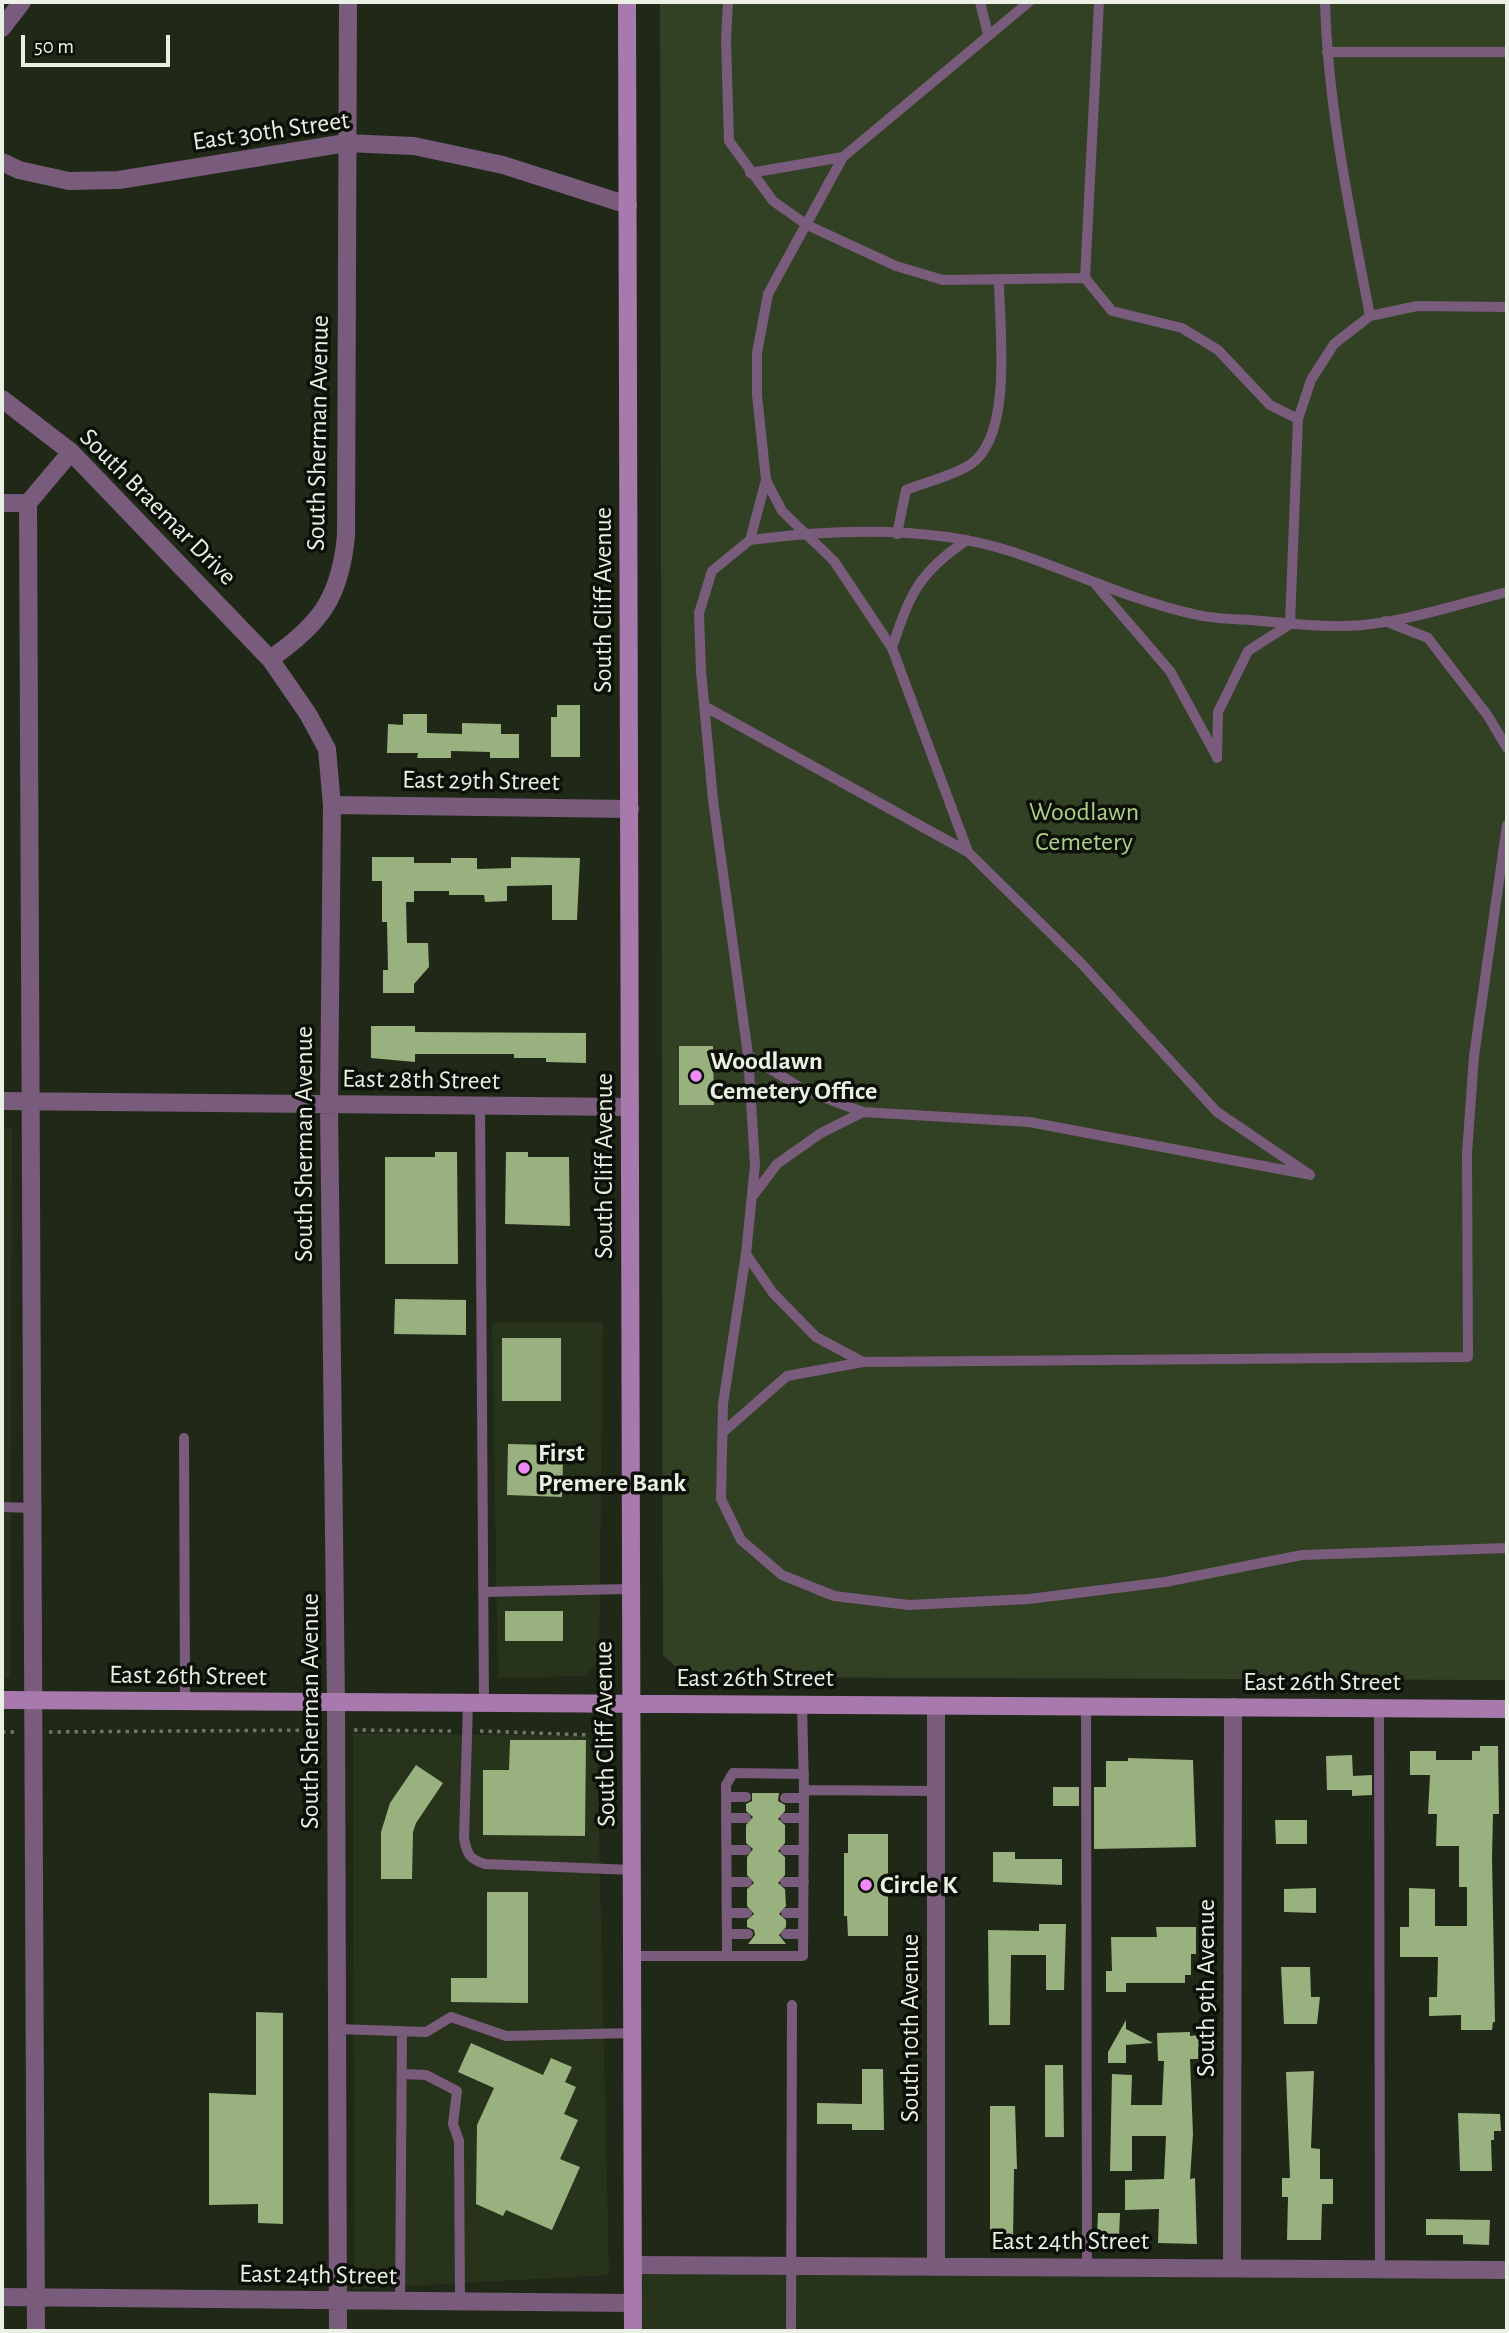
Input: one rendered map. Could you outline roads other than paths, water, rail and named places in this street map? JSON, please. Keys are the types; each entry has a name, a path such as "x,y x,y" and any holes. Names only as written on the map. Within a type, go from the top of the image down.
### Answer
{"main road":[{"name":"South Cliff Avenue","path":"627,2 633,2331"},
{"name":"East 26th Street","path":"2,1700 1507,1709"}],"street":[{"path":"2,28 22,2"},
{"name":"South Sherman Avenue","path":"338,2331 336,1704 329,1105 332,805 327,749 308,714 270,659 298,640 321,617 335,591 343,563 346,536 348,2"},
{"name":"East 30th Street","path":"2,162 19,170 69,181 119,180 346,143 414,145 458,153 628,205"},
{"name":"South Braemar Drive","path":"2,399 71,452 270,659"},
{"path":"36,2331 28,503 71,452"},
{"path":"2,503 28,503"},
{"name":"East 29th Street","path":"332,805 630,809"},
{"name":"East 28th Street","path":"2,1101 630,1107"},
{"name":"South 10th Avenue","path":"936,1706 936,2266"},
{"name":"South 9th Avenue","path":"1232,2268 1233,1707"},
{"name":"East 24th Street","path":"633,2264 1507,2270"},
{"name":"East 24th Street","path":"2,2297 633,2304"}],"lane":[{"path":"728,2 726,40 729,141 773,201 807,225 896,266 943,280 1085,278"},
{"path":"980,2 988,34"},
{"path":"750,540 766,480 757,395 757,353 768,294 843,157 1029,2"},
{"path":"1098,2 1085,278 1112,311 1182,328 1219,350 1270,405 1298,419"},
{"path":"1325,2 1326,52 1340,163 1370,316"},
{"path":"1326,52 1507,52"},
{"path":"750,173 843,157"},
{"path":"897,534 906,490 971,464 992,437 999,408 999,279"},
{"path":"1290,624 1298,419 1311,380 1334,344 1370,316 1417,306 1507,307"},
{"path":"766,480 782,511 834,561 891,648 968,852"},
{"path":"1507,592 1384,621 1347,626 1290,624 1195,615 1096,585 1012,552 967,540 897,534 806,532 750,540 712,571 699,613 704,706 729,933 748,1055 755,1165 746,1254 723,1404 721,1499 741,1540 782,1575 834,1596 909,1605 1029,1599 1165,1581 1301,1555 1507,1548"},
{"path":"891,648 909,596 937,561 967,540"},
{"path":"1096,585 1170,671 1217,758 1219,712 1248,651 1290,624"},
{"path":"1384,621 1428,638 1481,706 1507,748"},
{"path":"704,706 968,852 1081,962 1217,1112 1310,1175 1029,1122 863,1112 804,1090 748,1055"},
{"path":"722,1433 787,1376 863,1362 1468,1357 1467,1153 1474,1056 1507,825"},
{"path":"480,1107 483,1592 476,1703 468,1731 464,1838 467,1854 473,1860 485,1864 632,1870"},
{"path":"752,1198 777,1164 821,1133 863,1112"},
{"path":"746,1254 773,1293 816,1337 863,1362"},
{"path":"184,1438 185,1702"},
{"path":"2,1507 33,1508"},
{"path":"483,1592 629,1590"},
{"path":"633,1956 803,1956 802,1705"},
{"path":"1086,1707 1087,2267"},
{"path":"1379,1708 1380,2269"},
{"path":"727,1956 726,1785 733,1773 804,1774"},
{"path":"785,1798 804,1794 936,1791"},
{"path":"726,1797 746,1797"},
{"path":"726,1818 746,1818"},
{"path":"785,1818 804,1818"},
{"path":"727,1850 746,1850"},
{"path":"785,1850 804,1850"},
{"path":"727,1882 747,1882"},
{"path":"785,1882 804,1882"},
{"path":"727,1913 747,1913"},
{"path":"786,1913 803,1913"},
{"path":"727,1934 748,1934"},
{"path":"786,1934 803,1934"},
{"path":"791,2331 792,2005"},
{"path":"337,2029 426,2032 451,2017 506,2036 633,2034"},
{"path":"400,2302 402,2031"},
{"path":"401,2074 426,2075 457,2091 453,2124 459,2141 460,2303"}],"place":[{"name":"Woodlawn Cemetery Office","path":"696,1076"},
{"name":"First Premere Bank","path":"524,1468"},
{"name":"Circle K","path":"866,1885"}],"park label":[{"name":"Woodlawn Cemetery","path":"1084,827"}]}
